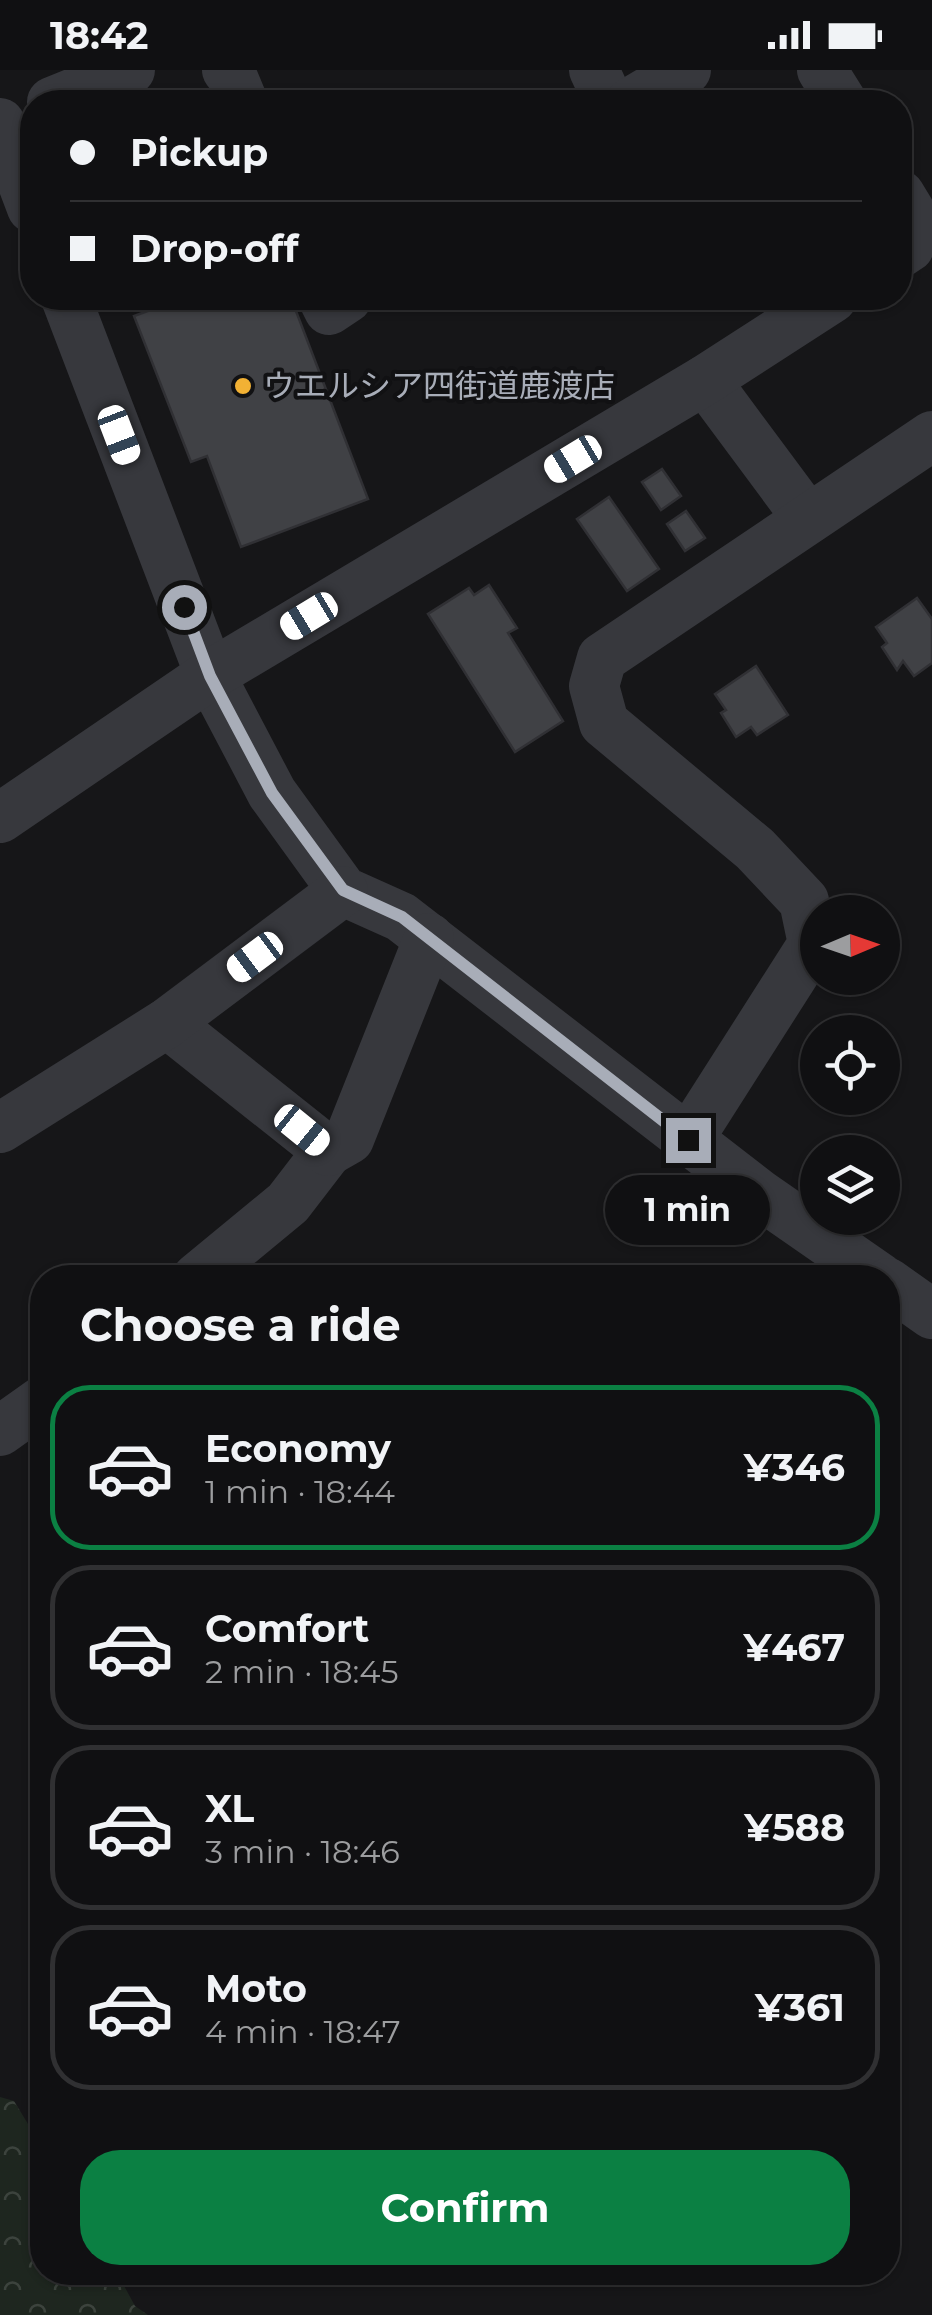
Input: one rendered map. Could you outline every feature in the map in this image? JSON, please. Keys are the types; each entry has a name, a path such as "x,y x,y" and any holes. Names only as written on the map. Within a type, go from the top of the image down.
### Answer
{"street":[{"path":"81,90 130,70"},
{"path":"652,90 686,70"},
{"path":"0,124 20,176"},
{"path":"912,215 914,244"},
{"path":"71,310 210,676 272,793 343,890 402,917 758,1194 861,1265"},
{"path":"0,818 210,676 705,380 813,310"},
{"path":"705,380 808,519"},
{"path":"688,1140 812,944 804,901 755,849 604,724 594,686 602,658 932,436"},
{"path":"0,1128 167,1023 343,890"},
{"path":"213,1265 288,1203 328,1152 348,1139 429,938"},
{"path":"167,1023 328,1152"},
{"path":"900,1291 932,1314"},
{"path":"0,1432 30,1409"}],"green space":[{"path":"0,2097 14,2101 30,2127 30,2285 124,2285 135,2306 148,2315 0,2315"}],"building":[{"name":"ウエルシア四街道鹿渡店","path":"150,310 296,310 368,499 241,547 207,456 191,462 134,316"},
{"path":"662,469 681,496 661,510 642,482"},
{"path":"609,497 659,569 627,591 577,519"},
{"path":"686,511 705,538 685,551 667,524"},
{"path":"489,585 517,628 508,633 563,721 515,752 428,614 469,588 474,595"},
{"path":"917,598 932,619 932,663 914,676 903,661 897,670 882,647 887,643 876,627"},
{"path":"756,666 788,715 757,735 751,727 736,737 715,694"}],"place":[{"name":"ウエルシア四街道鹿渡店","path":"243,386"}],"route":[{"path":"184,607 210,676 272,793 343,890 402,917 688,1140"}]}
